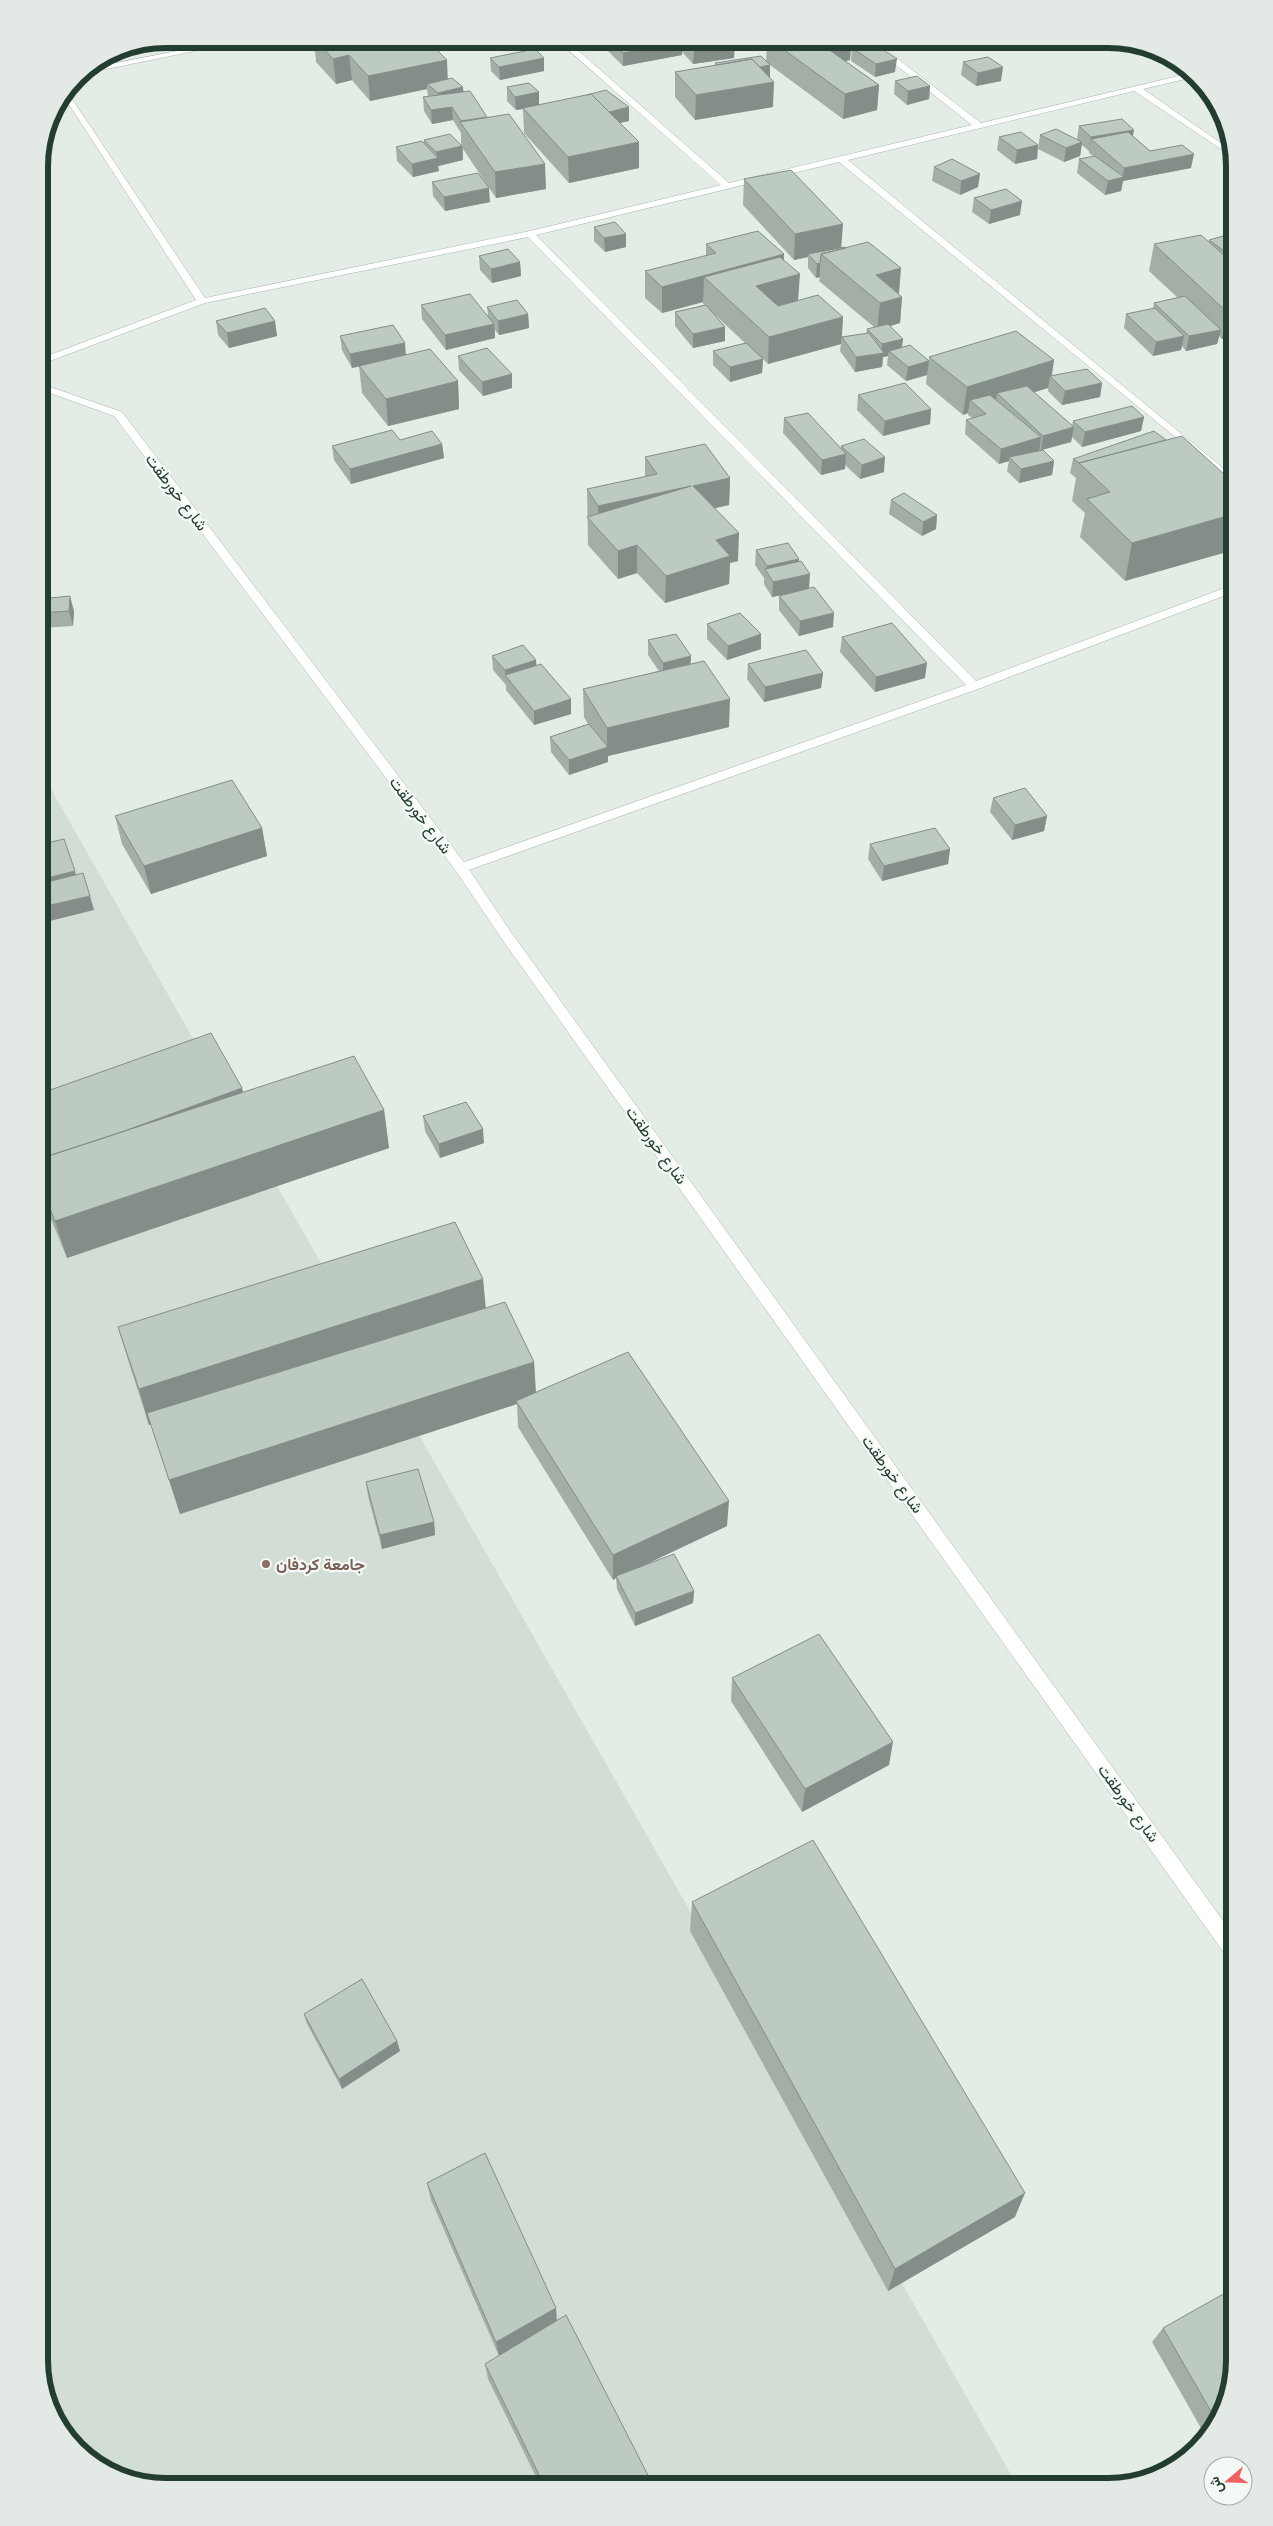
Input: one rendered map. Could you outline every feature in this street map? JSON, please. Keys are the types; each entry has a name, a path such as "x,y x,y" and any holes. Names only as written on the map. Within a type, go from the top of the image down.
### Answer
{"street":[{"path":"97,70 205,48"},
{"path":"570,48 728,187"},
{"path":"879,48 979,126"},
{"path":"48,359 202,301 530,234 1185,77"},
{"path":"1135,88 1224,149"},
{"path":"69,98 202,301"},
{"path":"842,160 1226,475"},
{"path":"530,234 974,686"},
{"name":"شارع خورطقت","path":"48,389 118,414 461,868 512,943 1226,1940"},
{"path":"461,868 974,686 1226,591"}],"shaded area":[{"name":"جامعة كردفان","path":"48,784 1013,2478 158,2478 120,2470 106,2463 82,2444 63,2420 56,2406 50,2384 48,2361"}],"building":[{"path":"323,48 435,48 447,60 368,76 349,55 333,59"},
{"path":"618,48 650,48 623,53"},
{"path":"691,48 712,48 694,51"},
{"path":"781,48 827,48 879,85 845,94"},
{"path":"827,48 846,48 831,51"},
{"path":"852,48 881,48 897,59 876,64"},
{"path":"535,49 544,58 499,67 490,58"},
{"path":"761,56 770,65 760,67 752,59 717,65 715,63"},
{"path":"988,57 1003,67 978,73 963,62"},
{"path":"752,59 774,82 696,95 675,72"},
{"path":"917,76 930,86 908,91 895,81"},
{"path":"452,78 463,87 438,93 427,84"},
{"path":"529,83 539,92 515,97 507,87"},
{"path":"606,90 629,107 609,112 591,94 587,95"},
{"path":"470,91 487,117 461,121 452,107 431,110 423,97"},
{"path":"591,94 639,142 568,157 523,108"},
{"path":"509,114 545,164 495,172 460,122"},
{"path":"1122,119 1134,130 1091,137 1079,126"},
{"path":"1056,129 1082,142 1066,148 1040,135"},
{"path":"1021,132 1038,145 1017,150 999,137"},
{"path":"1128,132 1150,151 1182,145 1194,154 1124,168 1091,139"},
{"path":"450,134 462,146 436,152 424,140"},
{"path":"422,141 438,158 412,164 396,147"},
{"path":"1095,156 1124,177 1108,181 1079,159"},
{"path":"952,159 980,174 961,181 934,167"},
{"path":"791,170 843,224 795,234 744,179"},
{"path":"478,173 489,188 444,197 432,182"},
{"path":"1006,189 1022,201 991,210 974,198"},
{"path":"615,222 626,234 604,238 594,227"},
{"path":"758,231 784,254 662,287 645,271 716,253 706,244"},
{"path":"1201,235 1226,257 1226,311 1154,244"},
{"path":"1226,235 1226,252 1209,240"},
{"path":"868,242 901,268 876,275 902,297 880,303 821,254"},
{"path":"845,247 821,254 820,263 817,264 808,254"},
{"path":"508,249 520,262 491,269 479,256"},
{"path":"780,257 800,274 756,286 778,306 818,295 843,317 769,337 704,277"},
{"path":"470,294 494,324 445,335 421,305"},
{"path":"1185,296 1221,330 1189,336 1154,303"},
{"path":"517,300 528,314 498,321 487,307"},
{"path":"706,305 725,327 693,334 675,312"},
{"path":"265,308 275,321 227,333 216,321"},
{"path":"1155,308 1184,336 1156,342 1126,314"},
{"path":"888,324 903,339 882,344 867,329"},
{"path":"393,325 405,343 350,354 340,336"},
{"path":"1016,331 1054,360 967,387 929,357"},
{"path":"869,333 884,353 856,357 842,337"},
{"path":"746,343 763,359 730,367 713,351"},
{"path":"910,345 929,361 908,367 889,351"},
{"path":"487,348 512,374 482,382 458,356"},
{"path":"430,349 458,381 386,399 359,366"},
{"path":"1087,369 1102,383 1065,391 1050,376"},
{"path":"905,383 931,409 885,421 858,395"},
{"path":"1027,386 1074,427 1043,436 997,393"},
{"path":"990,395 1041,437 1001,449 966,420 986,414 970,400"},
{"path":"1132,406 1144,417 1085,432 1073,421"},
{"path":"808,413 846,454 822,460 784,418"},
{"path":"392,430 400,440 432,431 442,444 350,469 332,446"},
{"path":"1154,431 1166,440 1079,463 1073,459"},
{"path":"1182,436 1226,476 1226,516 1132,543 1087,499 1110,492 1079,463"},
{"path":"864,439 885,457 862,465 841,446"},
{"path":"705,444 730,478 693,486 739,533 716,540 730,556 666,576 637,545 618,551 587,517 691,486 598,506 587,489 657,474 645,457"},
{"path":"1043,450 1054,461 1021,469 1009,457"},
{"path":"904,493 937,515 923,522 891,500"},
{"path":"788,543 799,559 767,566 756,550"},
{"path":"801,561 810,574 773,582 765,569"},
{"path":"814,587 834,613 800,621 779,596"},
{"path":"70,596 69,611 48,612 48,598"},
{"path":"740,613 761,634 728,646 707,624"},
{"path":"892,623 927,663 876,677 842,637"},
{"path":"676,634 691,656 663,663 648,640"},
{"path":"523,645 536,660 505,670 492,656"},
{"path":"806,650 823,673 765,687 748,664"},
{"path":"704,661 730,699 607,728 583,689"},
{"path":"541,664 571,699 534,711 505,675"},
{"path":"589,724 608,747 569,760 550,737"},
{"path":"232,780 262,828 144,866 115,816"},
{"path":"1025,788 1047,816 1015,825 993,798"},
{"path":"935,828 950,849 884,866 870,844"},
{"path":"64,839 75,871 48,878 48,843"},
{"path":"83,873 90,896 48,906 48,882"},
{"path":"211,1033 242,1088 119,1133 48,1156 48,1091"},
{"path":"354,1056 384,1110 55,1221 48,1204 48,1156"},
{"path":"466,1102 483,1129 439,1144 423,1116"},
{"path":"455,1222 483,1279 139,1389 118,1327"},
{"path":"505,1302 534,1362 169,1480 147,1413"},
{"path":"628,1352 729,1501 613,1555 516,1401"},
{"path":"418,1469 434,1522 380,1535 366,1482"},
{"path":"674,1554 694,1591 635,1613 616,1576"},
{"path":"819,1634 893,1742 805,1789 732,1678"},
{"path":"813,1840 1025,2193 895,2269 692,1902"},
{"path":"362,1979 397,2041 339,2079 304,2014"},
{"path":"485,2153 556,2308 496,2342 427,2183"},
{"path":"1226,2292 1226,2361 1221,2391 1213,2414 1163,2328"},
{"path":"566,2315 649,2478 541,2478 485,2364"}],"place":[{"name":"جامعة كردفان","path":"266,1564"}]}
